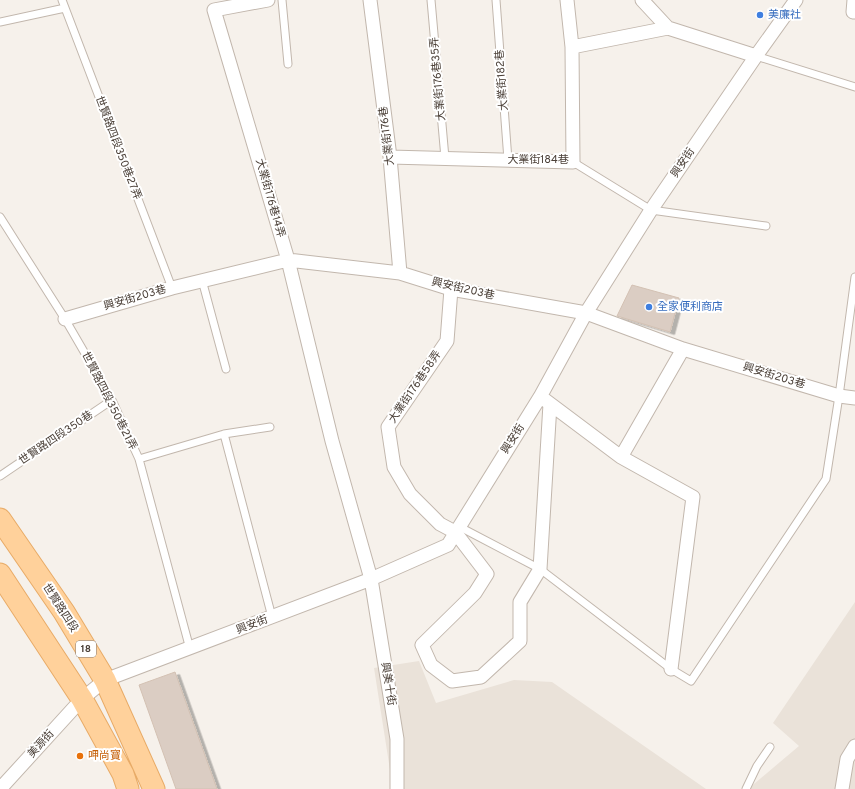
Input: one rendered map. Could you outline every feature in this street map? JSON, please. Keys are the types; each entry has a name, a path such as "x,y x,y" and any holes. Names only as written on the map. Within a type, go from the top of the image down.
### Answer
{"main road":[{"name":"世賢路四段","path":"0,519 64,612 105,680 154,789"},
{"path":"0,574 82,699 122,774 128,789"}],"street":[{"name":"大業街176巷14弄","path":"268,0 213,5 288,260 332,441"},
{"name":"大業街176巷","path":"370,0 390,157 400,273"},
{"name":"大業街184巷","path":"390,157 573,162 572,47 567,0"},
{"path":"642,0 668,28"},
{"name":"興安街","path":"82,699 105,680 272,618 371,579 448,544 456,529 545,401 586,313 651,210 796,0"},
{"path":"854,0 855,12"},
{"path":"572,47 668,28 756,56"},
{"name":"興安街203巷","path":"65,319 202,280 288,260 400,273 451,289 586,313 683,349 839,396 855,398"},
{"name":"大業街176巷58弄","path":"451,289 447,341 388,427 394,467 410,494 440,524 456,529"},
{"path":"621,457 683,349"},
{"path":"456,529 487,574 475,593 422,645 431,665 452,681 481,677 520,642 520,602 540,569 545,401"},
{"path":"545,401 621,457 693,497 671,669"},
{"name":"興美十街","path":"332,441 371,579 397,739 397,789"},
{"name":"美源街","path":"0,788 82,699"},
{"path":"842,789 847,759 855,746"}],"lane":[{"name":"世賢路四段350巷27弄","path":"62,0 172,288"},
{"path":"282,0 288,64"},
{"name":"大業街176巷35弄","path":"431,0 445,158"},
{"name":"大業街182巷","path":"496,0 508,160"},
{"path":"0,22 65,8"},
{"path":"756,56 855,87"},
{"path":"573,162 651,210 766,226"},
{"name":"世賢路四段350巷21弄","path":"0,217 65,319 112,400 139,459 190,649"},
{"path":"456,529 540,569 671,669 691,681 826,479 855,278"},
{"path":"202,280 226,369"},
{"name":"世賢路四段350巷","path":"0,476 112,400"},
{"path":"139,459 224,434 270,428"},
{"path":"224,434 272,618"},
{"path":"746,789 757,766 770,747"}],"shaded area":[{"path":"855,602 855,789 748,789 799,746 773,723"},
{"path":"419,661 436,703 514,680 552,682 706,789 393,789 374,668"}],"building":[{"name":"全家便利商店","path":"632,285 679,298 670,332 617,316"},
{"path":"175,672 217,789 176,789 139,685"}],"place":[{"name":"美廉社","path":"760,15"},
{"name":"全家便利商店","path":"649,307"},
{"name":"呷尚寶","path":"80,756"}]}
